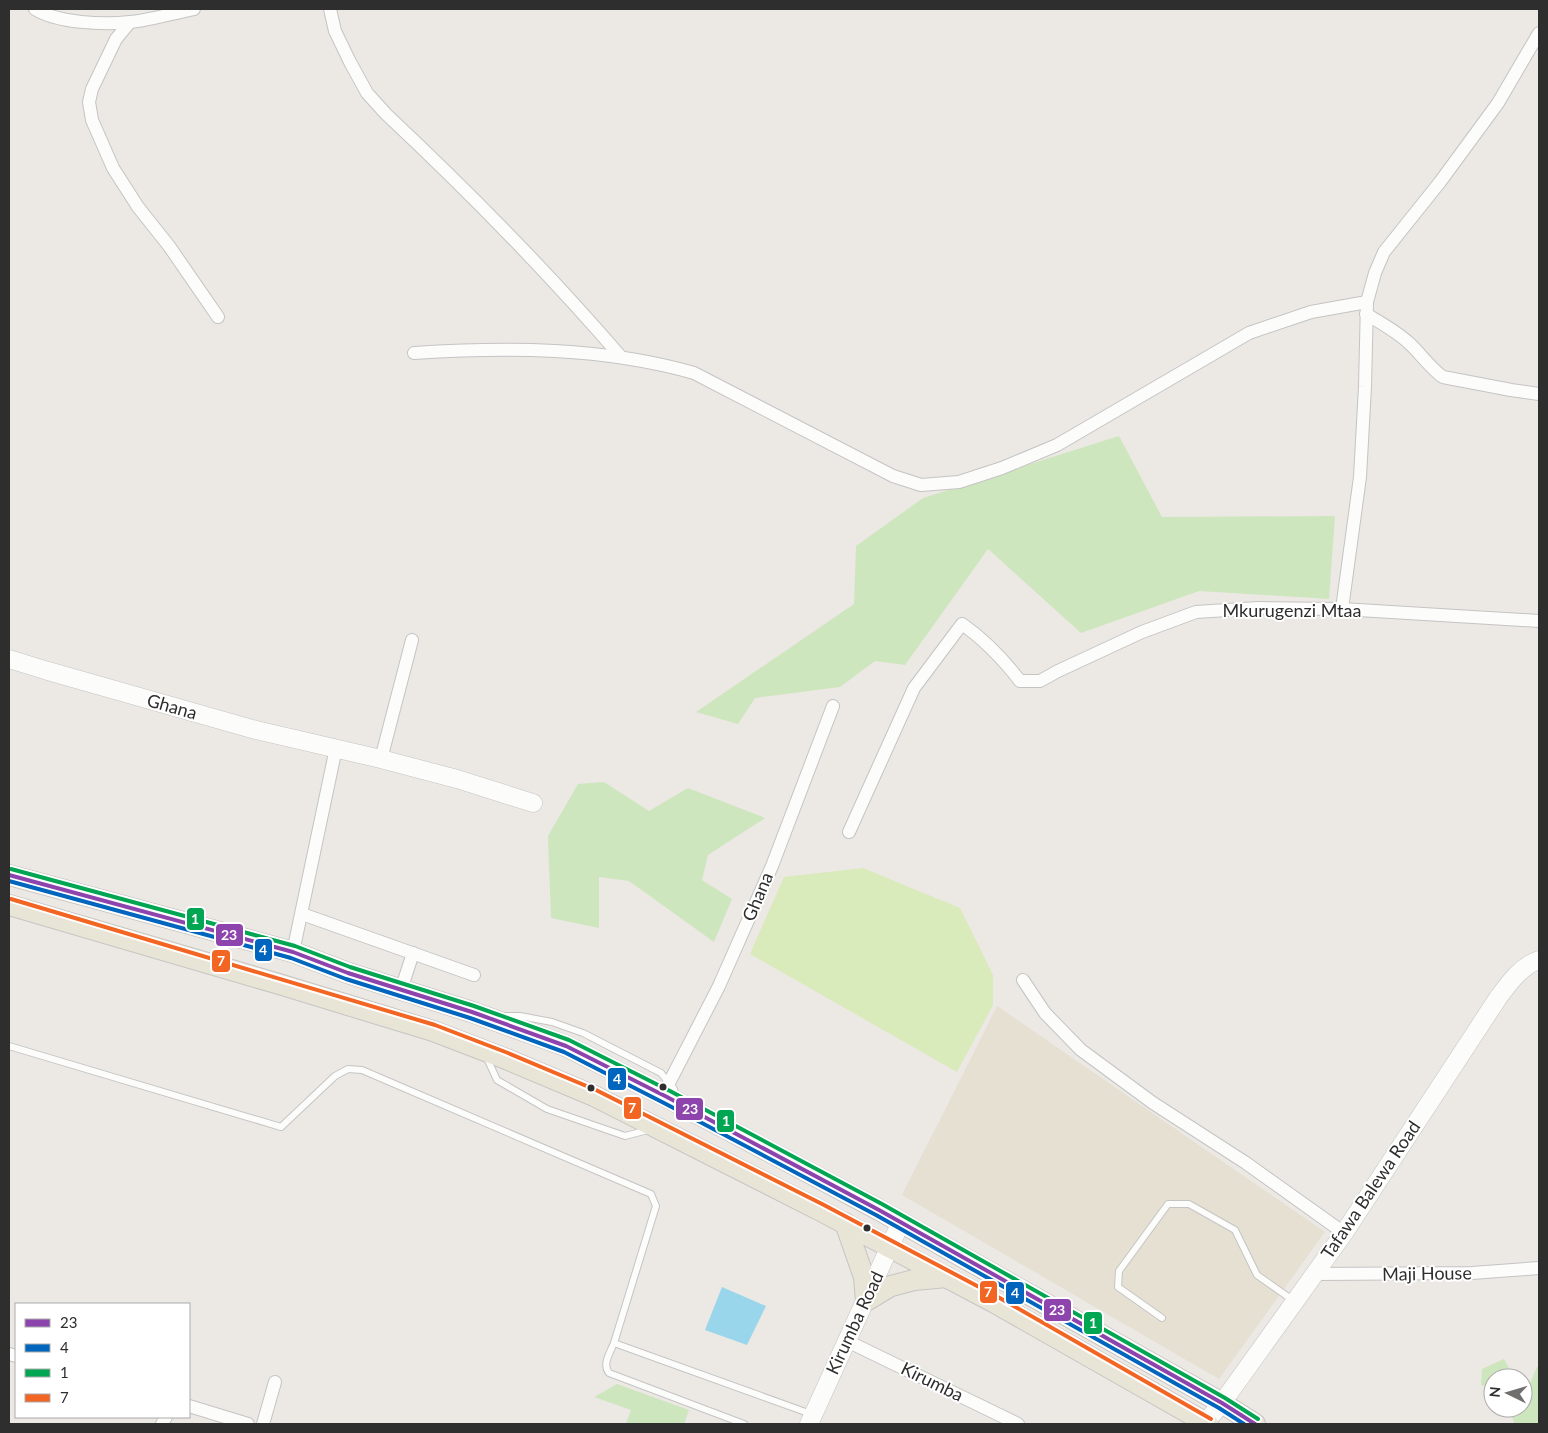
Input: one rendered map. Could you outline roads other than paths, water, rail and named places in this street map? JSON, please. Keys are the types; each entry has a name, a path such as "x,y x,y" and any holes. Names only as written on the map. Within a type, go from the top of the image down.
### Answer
{"main road":[{"name":"Ghana","path":"9,659 256,730 457,779 533,803"},
{"path":"9,876 293,952 566,1046 677,1102 901,1222 1256,1424"},
{"path":"9,905 432,1031 594,1096 890,1246 995,1303 1206,1423"},
{"name":"Tafawa Balewa Road","path":"1206,1423 1344,1233 1498,998 1515,976 1539,960"},
{"name":"Kirumba Road","path":"811,1420 901,1222"},
{"path":"845,1223 864,1277 866,1301 892,1286 914,1280 947,1277"}],"street":[{"path":"35,9 61,18 94,23 130,22 194,9"},
{"path":"330,9 335,30 367,93 575,304 621,357"},
{"path":"130,22 116,39 92,89 89,102 92,120 113,168 138,207 169,246 218,317"},
{"path":"1342,608 1360,477 1365,387 1366,308 1375,272 1384,252 1440,182 1498,102 1539,33"},
{"path":"414,353 475,349 514,349 621,357 659,363 694,373 893,476 921,485 959,482 1002,468 1057,445 1248,333 1311,312 1366,308 1408,342 1443,377 1539,394"},
{"name":"Mkurugenzi Mtaa","path":"849,832 914,688 962,624 980,636 1007,664 1020,681 1040,682 1058,670 1142,632 1196,612 1258,608 1342,608 1539,621"},
{"path":"381,759 412,640"},
{"name":"Ghana","path":"669,1083 719,986 772,866 833,706"},
{"path":"293,952 336,748"},
{"path":"302,914 474,975"},
{"path":"401,990 413,953"},
{"path":"1023,980 1044,1013 1081,1050 1153,1103 1246,1163 1344,1233"},
{"name":"Maji House","path":"1315,1274 1472,1274 1539,1268"},
{"name":"Kirumba","path":"847,1341 1018,1424"},
{"path":"263,1424 275,1382"},
{"path":"190,1406 248,1424"}],"lane":[{"path":"482,1016 520,1016 560,1024 584,1033 661,1073 674,1089 677,1102"},
{"path":"9,1046 281,1127 335,1076 348,1069 362,1070 651,1194 656,1206 606,1365 609,1373 744,1424"},
{"path":"483,1050 497,1080 547,1109 624,1136 656,1127"},
{"path":"1162,1318 1118,1287 1119,1270 1168,1204 1189,1204 1235,1230 1257,1275 1295,1302"},
{"path":"614,1343 811,1420"}],"water":[{"path":"722,1287 766,1306 747,1345 705,1330"}]}
